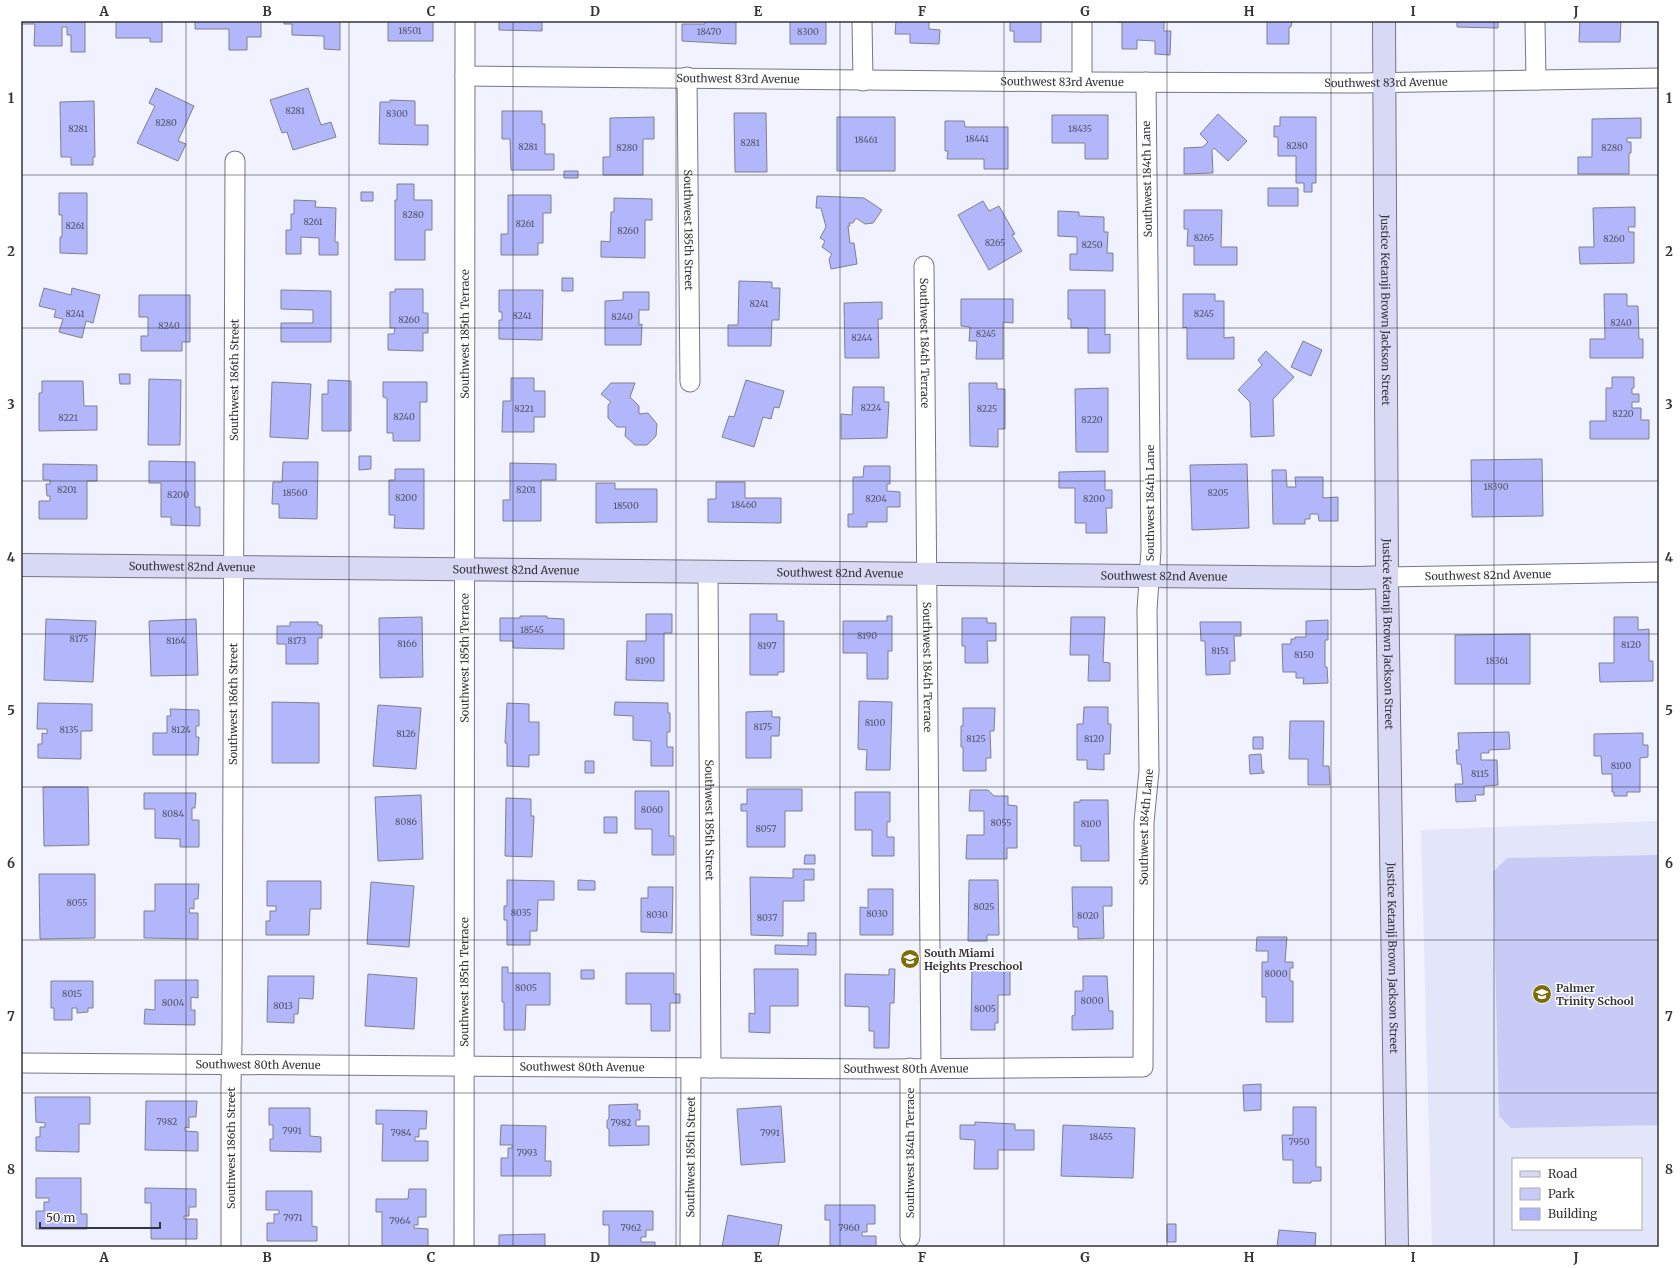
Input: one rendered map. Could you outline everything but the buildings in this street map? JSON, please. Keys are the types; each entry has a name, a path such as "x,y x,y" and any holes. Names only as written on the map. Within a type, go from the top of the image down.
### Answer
{"street":[{"name":"Southwest 185th Terrace","path":"464,1247 466,571 465,21"},
{"path":"862,21 863,81"},
{"path":"1082,21 1082,82"},
{"name":"Justice Ketanji Brown Jackson Street","path":"1384,21 1387,577 1398,1247"},
{"path":"1535,21 1536,80"},
{"name":"Southwest 83rd Avenue","path":"465,76 863,81 1384,83 1659,78"},
{"name":"Southwest 185th Street","path":"687,78 690,382"},
{"name":"Southwest 184th Lane","path":"1143,1067 1144,822 1149,771 1147,610 1151,550 1146,82"},
{"name":"Southwest 186th Street","path":"231,1247 235,568 235,161"},
{"name":"Southwest 184th Terrace","path":"924,266 931,1068"},
{"name":"Southwest 82nd Avenue","path":"21,566 1359,578 1659,572"},
{"name":"Southwest 185th Street","path":"708,573 711,1068"},
{"name":"Southwest 80th Avenue","path":"21,1064 231,1064 691,1068 1143,1067"},
{"name":"Southwest 185th Street","path":"690,1247 691,1068"},
{"name":"Southwest 184th Terrace","path":"910,1068 910,1237"}],"shaded area":[{"name":"Palmer Trinity School","path":"1659,821 1659,1247 1432,1247 1421,830"}],"green space":[{"path":"1659,855 1659,1125 1511,1128 1499,1116 1493,872 1507,858"}],"place":[{"name":"South Miami Heights Preschool","path":"910,959"},
{"name":"Palmer Trinity School","path":"1542,994"}]}
